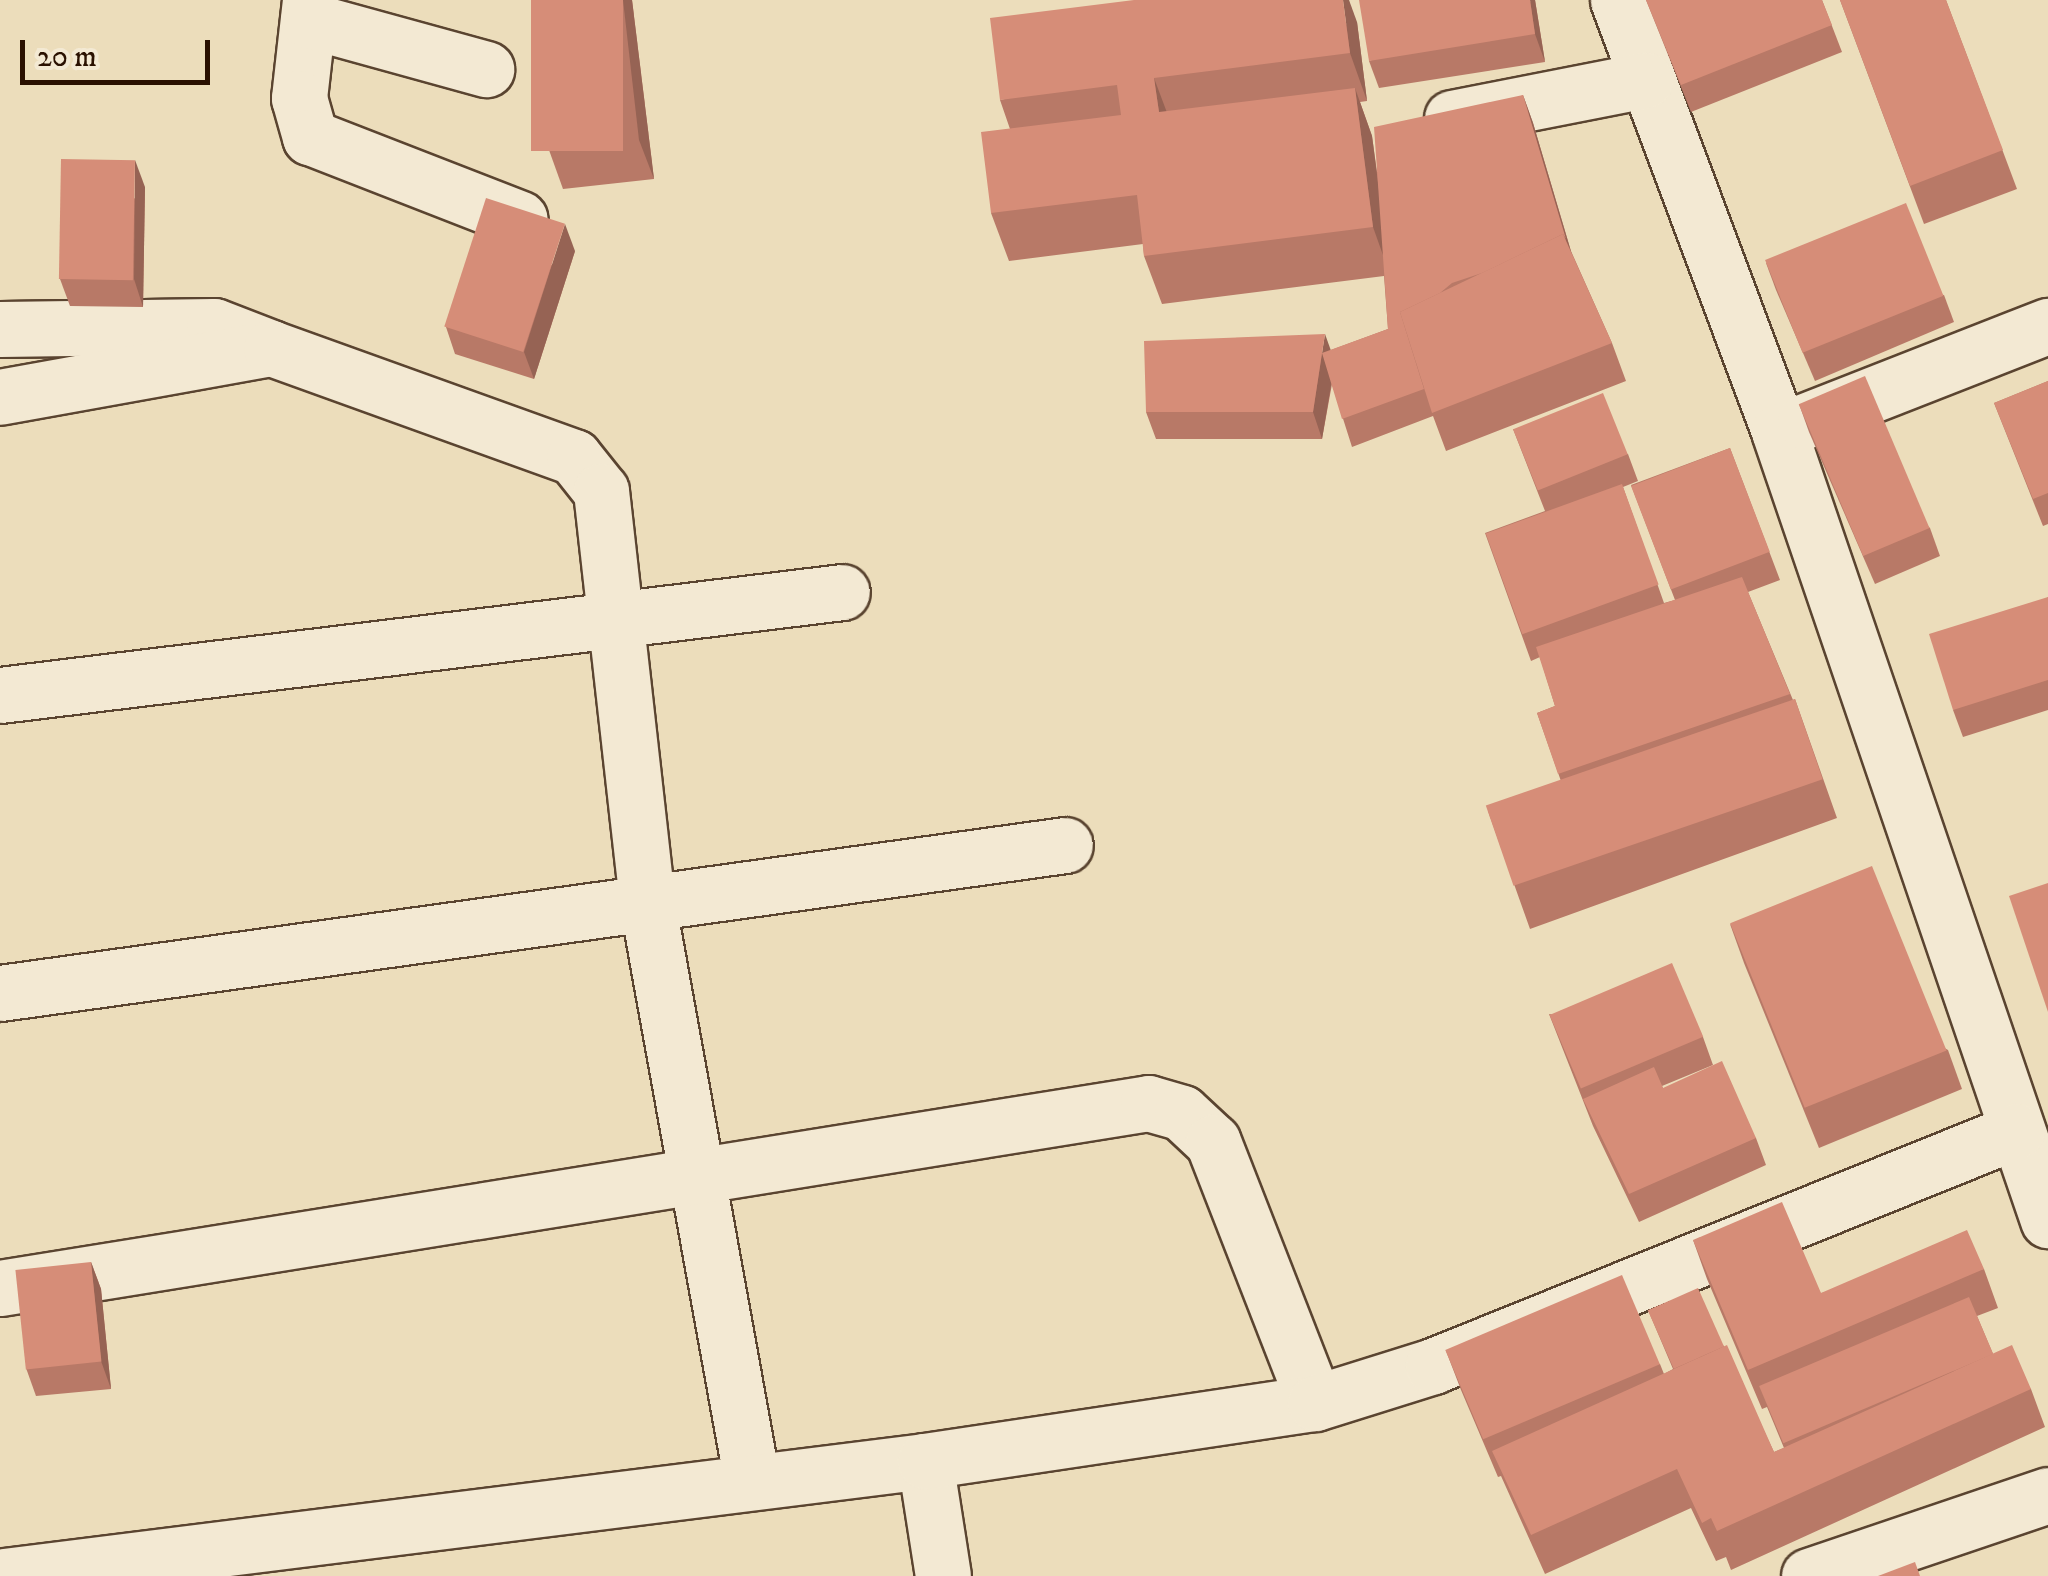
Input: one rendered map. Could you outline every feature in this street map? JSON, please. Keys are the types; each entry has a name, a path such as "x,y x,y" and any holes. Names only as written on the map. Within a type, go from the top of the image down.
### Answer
{"street":[{"path":"4,1576 925,1460 1315,1402 2037,1172 1778,431 1618,0"},
{"path":"486,69 309,10 299,98 310,136 520,219"},
{"path":"1411,126 1646,80"},
{"path":"0,328 214,326 584,465 601,491 648,907 752,1481"},
{"path":"1778,431 2048,326"},
{"path":"0,397 272,348"},
{"path":"0,694 842,592"},
{"path":"0,992 648,907 1066,845"},
{"path":"0,1288 697,1180 1148,1102 1173,1109 1213,1142 1315,1402"},
{"path":"925,1460 944,1576"},
{"path":"1809,1576 2048,1494"}],"building":[{"path":"531,0 623,0 623,151 531,151"},
{"path":"1134,0 1343,0 1350,53 1154,78 1159,112 1355,88 1373,227 1144,256 1137,195 991,213 981,132 1121,115 1117,85 1000,100 990,18"},
{"path":"1359,0 1530,0 1535,34 1369,61"},
{"path":"1646,0 1822,0 1832,25 1681,85"},
{"path":"1840,0 1946,0 2003,150 1910,186"},
{"path":"1523,95 1566,239 1563,234 1452,283 1400,312 1424,389 1342,419 1322,353 1388,329 1374,127"},
{"path":"61,159 135,160 133,280 59,279"},
{"path":"486,198 565,224 523,352 444,326"},
{"path":"1906,203 1943,296 1803,353 1765,260"},
{"path":"1563,234 1612,343 1432,413 1400,312"},
{"path":"1325,334 1313,412 1146,412 1144,341"},
{"path":"1865,376 1929,528 1863,556 1799,404"},
{"path":"2048,381 2048,493 2033,499 1994,403"},
{"path":"1603,393 1628,454 1538,491 1513,429"},
{"path":"1730,448 1770,552 1671,590 1631,486"},
{"path":"1622,484 1659,585 1522,634 1486,534"},
{"path":"1742,577 1790,694 1558,774 1537,713 1555,706 1536,647"},
{"path":"2048,597 2048,680 1953,710 1929,634"},
{"path":"1795,699 1823,779 1513,886 1486,805"},
{"path":"1872,866 1947,1051 1805,1108 1730,923"},
{"path":"2048,883 2048,1012 2009,896"},
{"path":"1672,963 1703,1037 1581,1089 1550,1015"},
{"path":"1722,1061 1756,1138 1629,1194 1583,1099 1654,1067 1663,1088"},
{"path":"1782,1202 1821,1293 1967,1230 1984,1269 1748,1370 1693,1240"},
{"path":"91,1262 101,1361 26,1369 15,1270"},
{"path":"1622,1275 1660,1364 1483,1439 1445,1350"},
{"path":"1698,1288 1724,1346 1674,1369 1648,1310"},
{"path":"1969,1297 1993,1354 1783,1443 1759,1386"},
{"path":"1727,1345 1774,1452 2012,1345 2031,1389 1717,1531 1711,1518 1702,1523 1677,1469 1531,1535 1492,1451"},
{"path":"1915,1562 1920,1576 1878,1576"}]}
